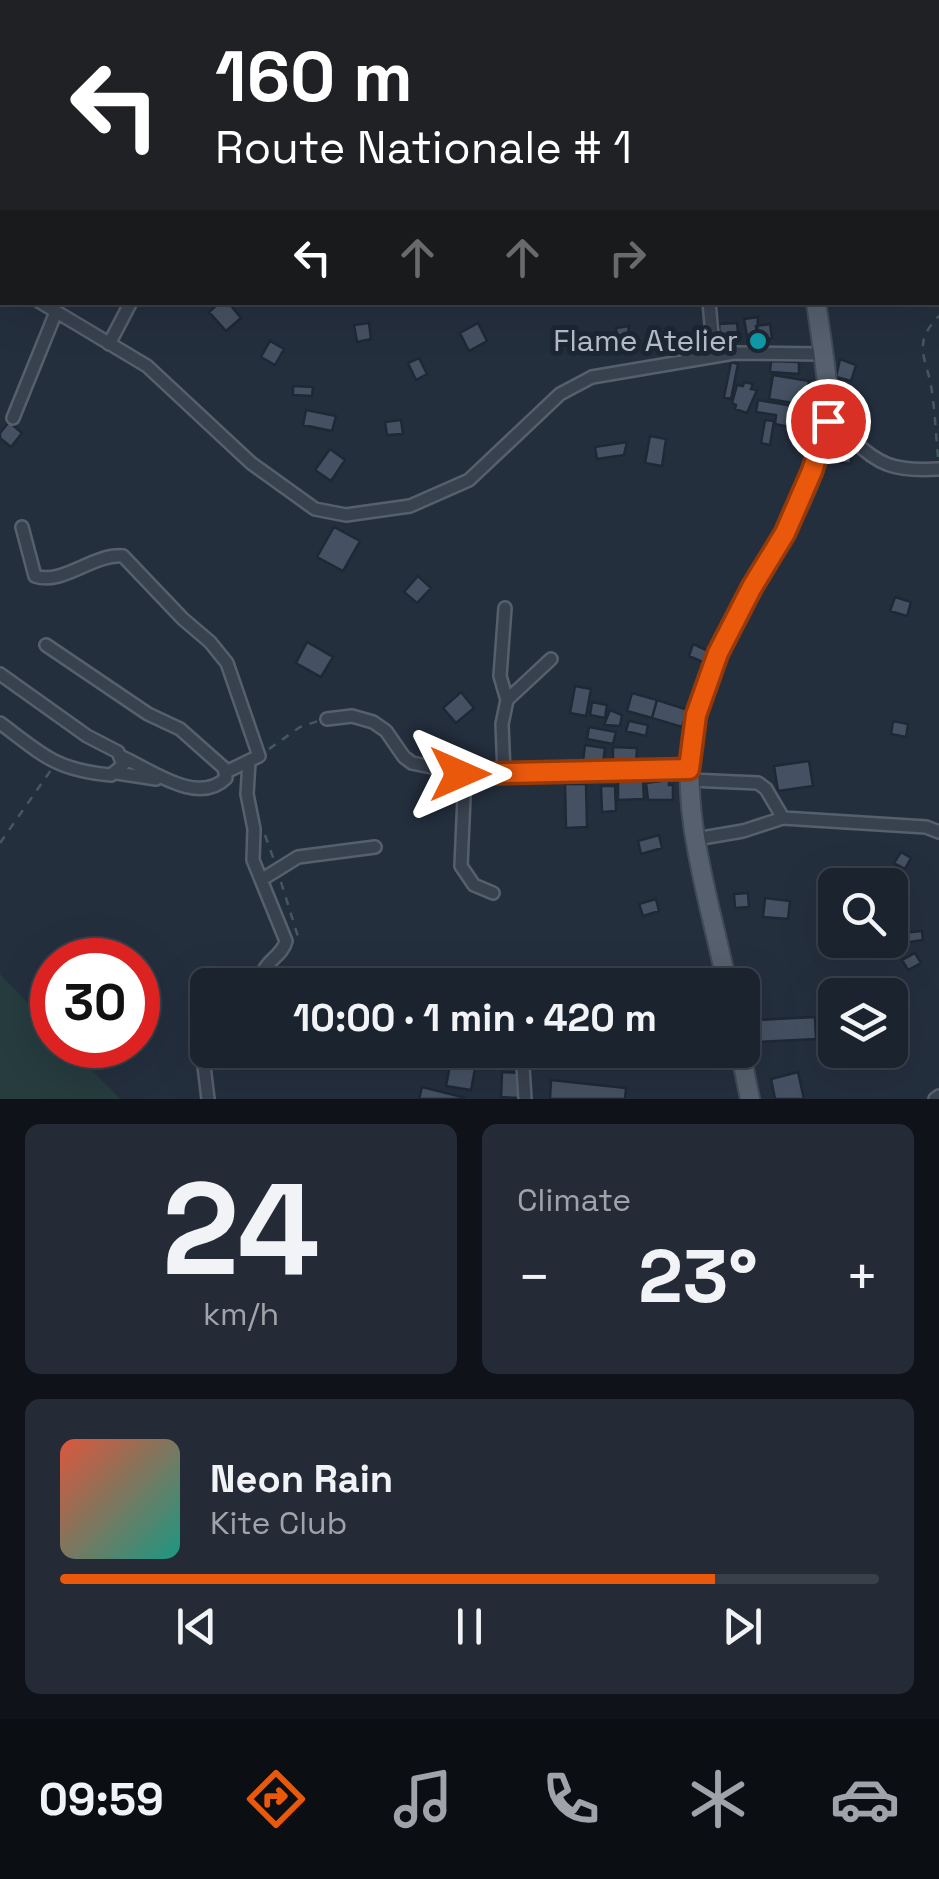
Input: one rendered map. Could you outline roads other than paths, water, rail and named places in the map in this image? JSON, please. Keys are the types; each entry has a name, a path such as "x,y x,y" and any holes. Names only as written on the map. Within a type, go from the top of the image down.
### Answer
{"main road":[{"path":"723,968 696,839 690,774 696,715 718,653 785,533 828,421 816,305"},
{"path":"744,1068 750,1099"}],"street":[{"path":"45,305 147,366 251,463 315,509 346,515 410,506 469,480 560,394 592,377 734,353 822,354"},
{"path":"109,344 129,305"},
{"path":"709,305 714,356"},
{"path":"13,418 56,312"},
{"path":"828,421 888,468 939,466"},
{"path":"22,527 32,570 40,578 47,579 107,556 123,556 227,663 254,759 247,794 254,829 253,860 286,942 265,968"},
{"path":"504,773 502,724 507,700 500,676 506,608"},
{"path":"46,645 148,714 180,729 226,772"},
{"path":"507,700 550,659"},
{"path":"0,674 122,757 192,790 224,781 226,772"},
{"path":"326,719 352,716 373,722 386,731 412,763 465,774 690,774 758,783 766,788 783,818"},
{"path":"0,723 55,765 75,772 110,775 123,765 122,757"},
{"path":"226,772 254,759"},
{"path":"117,772 184,786"},
{"path":"465,774 461,866 474,884 493,892"},
{"path":"696,839 743,831 783,818 939,832"},
{"path":"261,880 312,853 375,847"},
{"path":"207,1068 208,1099"},
{"path":"523,1068 525,1099"}],"place":[{"name":"Flame Atelier","path":"758,341"}]}
